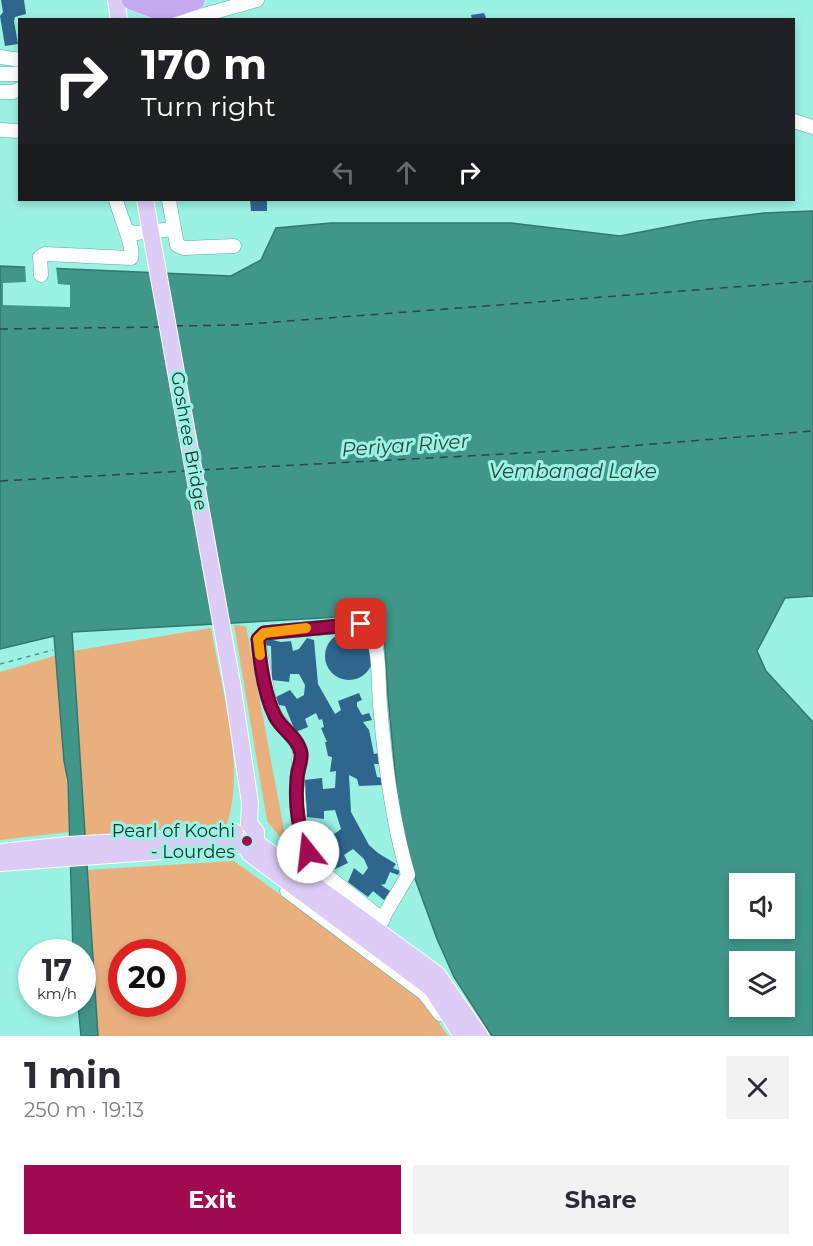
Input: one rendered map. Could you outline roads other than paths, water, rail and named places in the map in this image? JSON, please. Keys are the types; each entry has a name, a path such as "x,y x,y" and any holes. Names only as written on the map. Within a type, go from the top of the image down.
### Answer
{"highway":[{"path":"132,0 175,7"}],"main road":[{"path":"116,0 119,18"},
{"name":"Goshree Bridge","path":"145,201 232,683 250,803 244,839"},
{"path":"244,839 431,988 462,1036"},
{"path":"0,852 68,851 244,839 379,925 437,974 480,1036"},
{"path":"0,863 68,851"}],"street":[{"path":"175,7 184,17 193,18 257,0"},
{"path":"0,57 18,60"},
{"path":"0,74 18,74"},
{"path":"0,92 18,90"},
{"path":"795,121 813,127"},
{"path":"0,130 18,131"},
{"path":"41,275 40,257 45,254 131,258 133,254 116,201"},
{"path":"169,201 177,245 184,248 234,246"},
{"path":"127,231 136,233 173,229"},
{"path":"361,624 371,627 380,660 380,705 397,838 408,875 379,925 315,866 301,837 297,779 300,752 297,743 275,716 268,696 258,639 264,633 361,624"},
{"path":"244,839 332,926 424,994 454,1036"}],"water":[{"name":"Vembanad Lake","path":"813,211 813,596 785,598 757,651 766,671 813,722 813,1036 492,1036 454,977 437,939 413,873 400,823 383,617 376,615 72,632 92,939 73,939 68,781 64,761 54,636 0,649 0,266 231,276 261,260 276,228 331,223 511,223 620,236 698,221 764,213"},
{"name":"Vembanad Lake","path":"96,1005 98,1036 81,1036 79,1017 96,1017"}],"place":[{"name":"Pearl of Kochi - Lourdes","path":"247,841"}],"water label":[{"name":"Periyar River","path":"405,445"}]}
